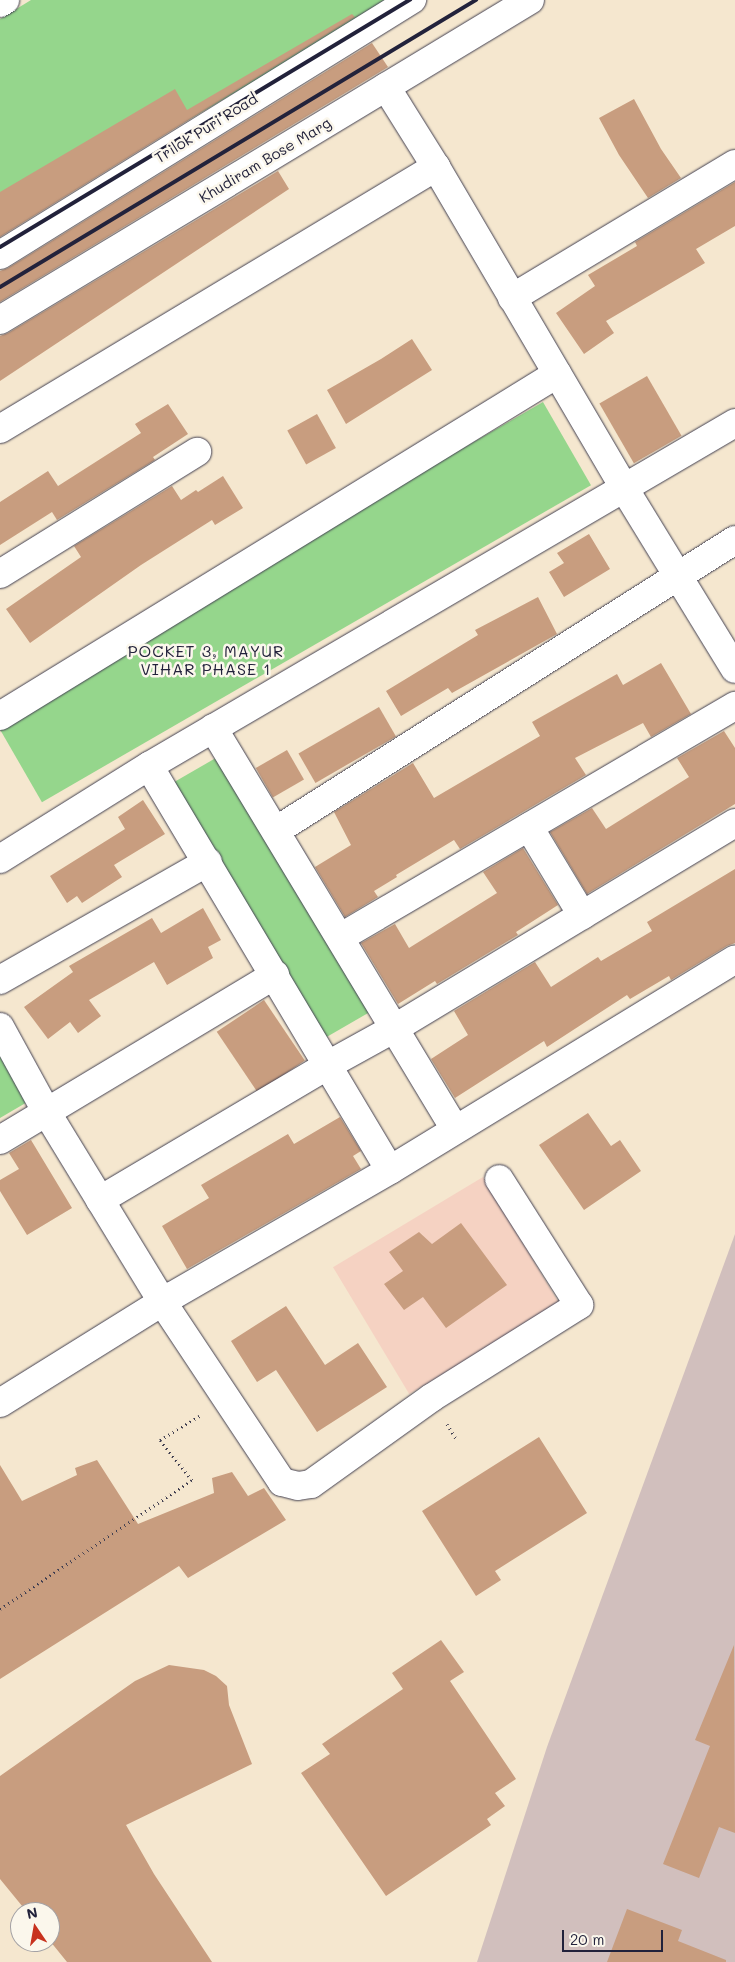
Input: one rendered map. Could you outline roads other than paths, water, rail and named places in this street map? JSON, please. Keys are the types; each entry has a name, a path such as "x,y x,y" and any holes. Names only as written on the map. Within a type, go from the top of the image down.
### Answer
{"street":[{"path":"0,3 5,0"},
{"name":"Trilok Puri Road","path":"0,255 412,0"},
{"name":"Khudiram Bose Marg","path":"0,320 530,0"},
{"path":"386,87 436,167 624,488 735,669"},
{"path":"512,298 735,164"},
{"path":"0,429 436,167"},
{"path":"0,716 557,374"},
{"path":"0,859 213,728 735,423"},
{"path":"0,574 197,452"},
{"path":"276,830 678,574 735,540"},
{"path":"341,938 735,706"},
{"path":"213,728 455,1130"},
{"path":"149,766 390,1170"},
{"path":"100,1200 328,1065 395,1028 735,823"},
{"path":"529,827 582,915"},
{"path":"0,980 208,862"},
{"path":"0,1403 163,1303 390,1170 735,959"},
{"path":"0,1140 275,976"},
{"path":"0,1027 47,1113 163,1303 282,1482 298,1486 311,1484 431,1398 580,1305 499,1178"}],"railway":[{"path":"0,247 410,0"},
{"path":"0,287 476,0"}],"district":[{"name":"POCKET 3, MAYUR VIHAR PHASE 1","path":"206,660"}]}
